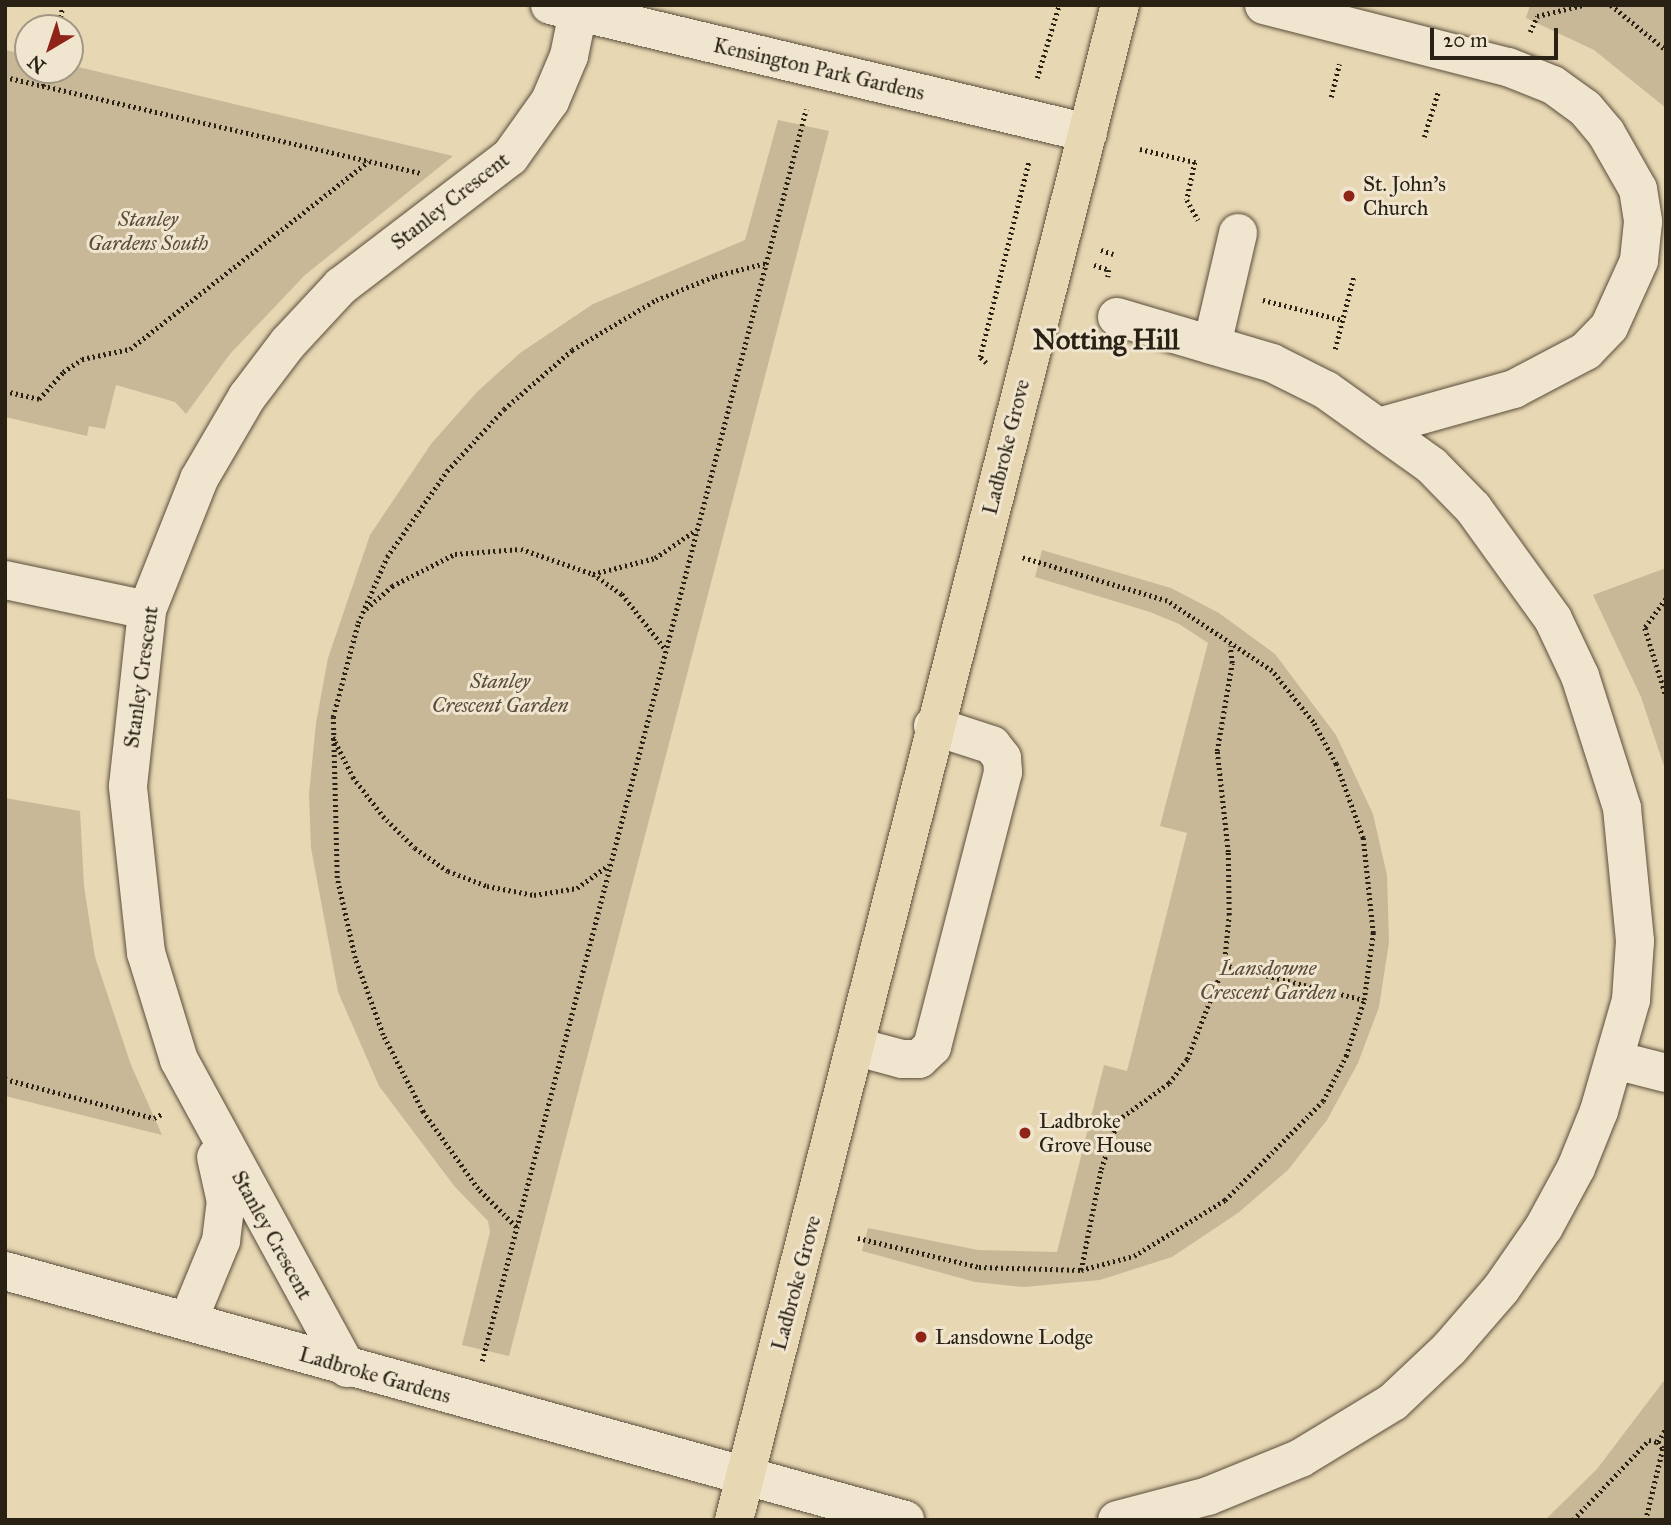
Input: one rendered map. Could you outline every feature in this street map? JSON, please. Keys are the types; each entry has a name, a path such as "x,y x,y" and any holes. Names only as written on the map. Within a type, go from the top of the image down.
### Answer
{"main road":[{"name":"Ladbroke Grove","path":"734,1520 858,1047 933,726 1120,5"}],"street":[{"path":"1264,5 1520,71 1553,85 1585,108 1606,133 1638,189 1652,264 1609,327 1586,351 1514,389 1382,426"},
{"name":"Kensington Park Gardens","path":"564,8 1088,133"},
{"name":"Stanley Crescent","path":"346,1368 179,1060 146,953 128,786 147,610 199,479 247,397 288,342 341,286 510,157 550,101 569,56 564,8"},
{"path":"1212,345 1238,233"},
{"path":"1117,317 1272,363 1326,390 1382,426 1432,466 1474,508 1553,619 1598,726 1622,808 1632,876 1635,941 1631,1000 1615,1060 1576,1168 1544,1227 1475,1319 1393,1402 1346,1434 1260,1477 1118,1520"},
{"path":"5,580 147,610"},
{"path":"858,1047 902,1059 919,1059 932,1047 1003,772 1002,758 992,745 933,726"},
{"path":"1615,1060 1666,1073"},
{"path":"188,1321 221,1241 226,1202 204,1109"},
{"name":"Ladbroke Gardens","path":"5,1271 745,1479 905,1520"}],"path":[{"path":"980,358 1029,167 1035,84 1059,5"},
{"path":"1520,71 1537,16 1583,5"},
{"path":"1611,5 1666,50"},
{"path":"471,1402 815,68"},
{"path":"1331,97 1337,73"},
{"path":"5,77 428,175 450,204"},
{"path":"5,391 39,399 63,372 82,359 130,349 369,161"},
{"path":"516,1227 478,1189 423,1112 383,1035 355,958 337,878 333,717 363,612 387,557 447,471 513,400 572,350 656,300 715,276 766,262"},
{"path":"1326,390 1354,275"},
{"path":"593,574 655,558 697,530"},
{"path":"858,1238 979,1267 1081,1270 1134,1256 1170,1237 1225,1200 1273,1157 1323,1101 1346,1056 1364,1000 1373,933 1369,874 1363,838 1336,764 1313,722 1272,671 1249,652 1230,646 1213,629 1167,601 980,546"},
{"path":"363,612 392,586 454,554 522,549 593,574 622,594 666,650"},
{"path":"1666,599 1644,628 1666,696"},
{"path":"1081,1270 1101,1169 1118,1119 1169,1083 1187,1059 1224,965 1229,915 1228,852 1217,751 1232,663 1230,646"},
{"path":"332,736 353,777 383,816 415,848 448,871 487,886 534,895 576,888 609,864"},
{"path":"1224,965 1364,1000"},
{"path":"5,1079 154,1118 204,1109"},
{"path":"1658,1442 1666,1428"},
{"path":"1573,1520 1639,1447 1649,1440 1658,1442 1664,1449 1646,1520"}],"green space":[{"path":"1530,5 1666,5 1666,108 1594,50 1526,18"},
{"name":"Stanley Gardens South","path":"5,50 14,52 14,84 84,84 84,68 453,156 305,275 230,354 186,414 175,402 116,385 105,429 89,426 87,436 5,417"},
{"name":"Stanley Crescent Garden","path":"778,120 829,131 509,1356 462,1345 490,1232 488,1221 455,1187 379,1086 338,992 311,848 309,794 316,723 328,658 370,535 431,444 477,392 520,353 593,304 745,240"},
{"name":"Lansdowne Crescent Garden","path":"1042,550 1171,588 1219,613 1275,654 1336,735 1373,814 1387,875 1389,942 1379,1007 1358,1063 1327,1120 1288,1170 1238,1213 1172,1257 1100,1280 1024,1287 975,1282 862,1251 868,1228 978,1250 1057,1252 1104,1065 1127,1071 1187,833 1160,826 1208,643 1179,624 1150,612 1035,577"},
{"path":"1666,568 1666,772 1641,697 1593,595"},
{"path":"5,798 80,811 84,886 95,957 131,1065 162,1135 5,1096"},
{"path":"1666,1378 1666,1520 1545,1520 1597,1469"}],"place":[{"name":"St. John's Church","path":"1349,196"},
{"name":"Ladbroke Grove House","path":"1025,1133"},
{"name":"Lansdowne Lodge","path":"921,1337"}],"district":[{"name":"Notting Hill","path":"1106,340"}]}
